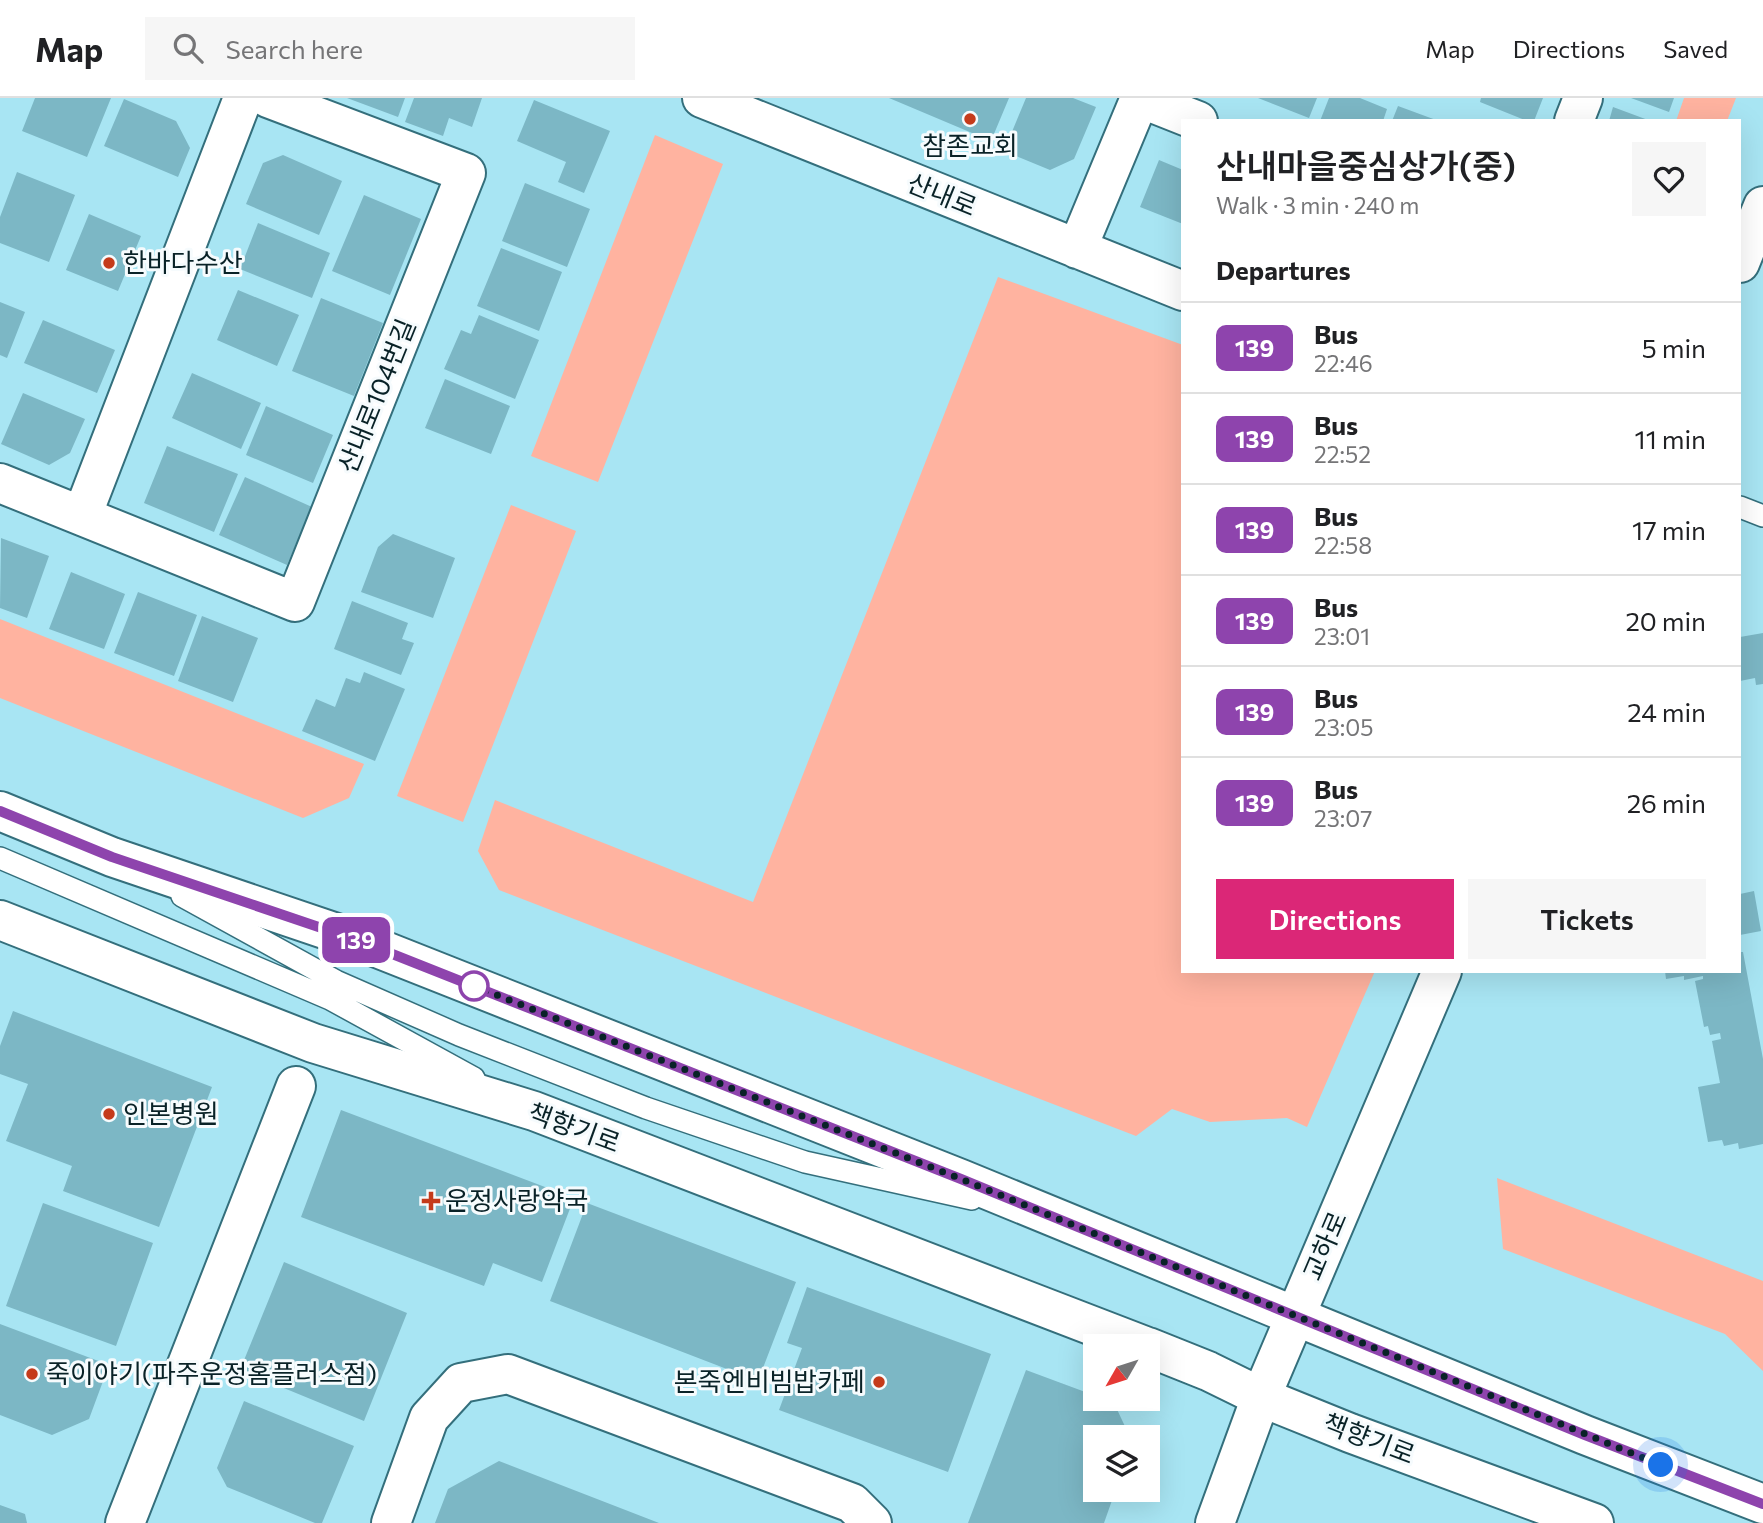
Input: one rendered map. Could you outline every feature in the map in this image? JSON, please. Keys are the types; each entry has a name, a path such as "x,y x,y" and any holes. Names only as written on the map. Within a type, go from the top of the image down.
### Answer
{"street":[{"path":"82,516 243,98"},
{"name":"산내로104번길","path":"0,483 295,602 466,173 268,98"},
{"name":"산내로","path":"702,98 1181,290"},
{"path":"1077,248 1140,98 1193,119"},
{"path":"1575,119 1583,98"},
{"path":"1741,261 1763,206"},
{"path":"0,811 112,857 357,940 1060,1219 1585,1435 1763,1504"},
{"name":"책향기로","path":"0,920 313,1043 534,1111 1116,1334"},
{"name":"교하로","path":"1215,1523 1261,1397 1441,973"},
{"path":"125,1523 296,1086"},
{"name":"책향기로","path":"1160,1351 1261,1397 1594,1523"},
{"path":"391,1523 429,1418 461,1383 508,1374 852,1503 872,1523"}],"lane":[{"path":"1741,507 1763,516"},
{"path":"112,857 336,981 459,1035 646,1108 805,1162 1060,1219"},
{"path":"0,858 330,999 534,1111"}],"shaded area":[{"path":"1684,98 1736,98 1728,119 1677,119"},
{"path":"655,135 723,164 598,482 531,456"},
{"path":"998,277 1181,344 1181,973 1374,973 1307,1127 1287,1118 1210,1122 1172,1109 1136,1136 499,890 478,851 495,800 753,902"},
{"path":"511,505 576,531 463,822 397,796"},
{"path":"0,619 364,764 349,798 303,818 0,698"},
{"path":"1497,1178 1763,1281 1763,1371 1725,1334 1503,1249"}],"building":[{"path":"35,98 111,98 87,157 22,131"},
{"path":"347,98 405,98 398,117"},
{"path":"414,98 482,98 472,127 449,118 443,136 405,122"},
{"name":"참존교회","path":"889,98 1009,98 991,141"},
{"path":"1026,98 1073,98 1096,107 1074,159 1050,170 1004,151"},
{"path":"1258,98 1317,98 1309,118"},
{"path":"1329,98 1360,98 1387,109 1384,119 1321,119"},
{"path":"1481,98 1543,98 1535,119 1522,119 1480,102"},
{"path":"1631,98 1674,98 1669,112"},
{"path":"124,99 176,121 190,148 178,177 104,146"},
{"path":"534,100 610,131 584,193 558,182 566,162 517,141"},
{"path":"1398,106 1433,119 1393,119"},
{"path":"1613,107 1645,119 1610,119"},
{"path":"283,155 342,181 319,235 246,204 263,163"},
{"path":"1159,160 1181,169 1181,223 1140,207"},
{"path":"17,172 75,195 49,262 0,243 0,217"},
{"path":"525,183 590,209 567,267 502,241"},
{"path":"364,195 421,219 390,295 332,271"},
{"path":"89,214 141,236 118,291 66,270"},
{"path":"258,223 330,253 312,298 240,269"},
{"path":"501,248 562,272 539,331 477,306"},
{"path":"238,290 299,315 277,366 217,340"},
{"path":"321,298 383,323 354,396 292,371"},
{"path":"0,302 25,312 7,358 0,355"},
{"path":"479,315 539,340 515,399 444,369 461,330 471,334"},
{"path":"43,320 115,350 97,393 24,363"},
{"path":"192,373 261,403 241,449 172,418"},
{"path":"445,379 510,406 491,454 425,428"},
{"path":"23,393 85,419 70,453 49,465 1,444"},
{"path":"266,406 333,435 313,483 246,455"},
{"path":"167,446 238,474 214,532 144,503"},
{"path":"245,477 312,507 287,565 219,535"},
{"path":"393,534 455,558 433,618 361,592 378,547"},
{"path":"1,538 49,556 27,618 0,608"},
{"path":"71,572 125,594 104,649 49,629"},
{"path":"138,592 197,615 174,676 114,653"},
{"path":"352,601 408,623 402,639 414,643 401,675 334,649"},
{"path":"202,616 258,638 233,702 178,681"},
{"path":"1763,633 1763,684 1756,685 1755,678 1741,681 1741,637"},
{"path":"364,672 405,689 375,761 302,731 316,699 335,707 346,678 360,683"},
{"path":"1754,891 1761,931 1741,935 1741,894"},
{"path":"1743,952 1763,1059 1763,1144 1739,1149 1738,1143 1724,1146 1722,1140 1708,1142 1698,1087 1720,1083 1712,1041 1721,1039 1720,1033 1710,1035 1708,1026 1704,1027 1695,981 1703,979 1703,976 1684,980 1684,976 1666,979 1665,973 1741,973"},
{"name":"인본병원","path":"13,1011 212,1087 159,1227 63,1191 72,1166 6,1141 28,1084 0,1074 0,1046"},
{"path":"341,1110 574,1198 542,1282 493,1263 484,1286 301,1217"},
{"path":"43,1203 153,1243 116,1346 6,1306"},
{"path":"587,1203 796,1282 758,1381 550,1301"},
{"path":"284,1262 407,1313 364,1421 240,1370"},
{"path":"807,1287 991,1354 948,1472 779,1410 802,1348 787,1343"},
{"path":"0,1324 109,1365 89,1419 52,1435 0,1415"},
{"path":"1026,1370 1083,1391 1083,1411 1118,1411 1124,1425 1083,1425 1083,1502 1111,1502 1104,1523 968,1523"},
{"path":"244,1401 354,1446 322,1523 315,1523 227,1487 217,1468"},
{"path":"499,1461 659,1523 435,1523 448,1489"},
{"path":"0,1505 25,1514 27,1523 0,1523"}],"bus line":[{"name":"139","path":"0,811 112,857 357,940 961,1179 1585,1435 1763,1504"}],"place":[{"name":"참존교회","path":"970,119"},
{"name":"한바다수산","path":"109,263"},
{"name":"인본병원","path":"109,1114"},
{"name":"운정사랑약국","path":"431,1201"},
{"name":"죽이야기(파주운정홈플러스점)","path":"32,1374"},
{"name":"본죽엔비빔밥카페","path":"879,1382"}],"route":[{"path":"474,986 961,1179 1661,1465"}]}
